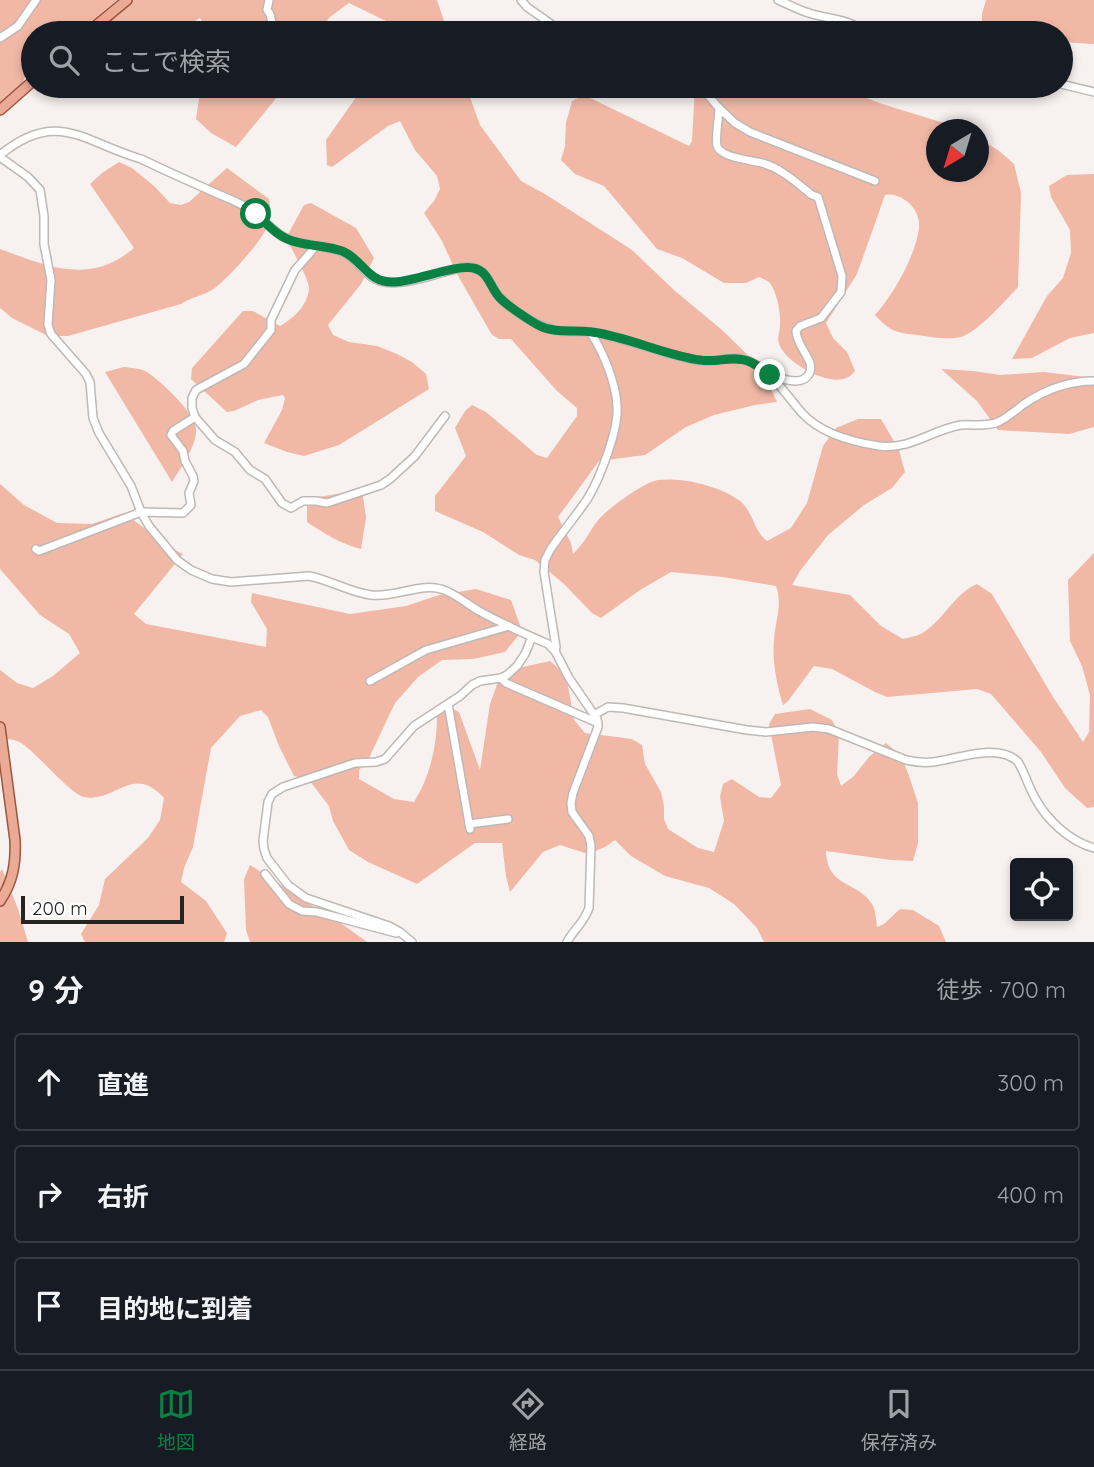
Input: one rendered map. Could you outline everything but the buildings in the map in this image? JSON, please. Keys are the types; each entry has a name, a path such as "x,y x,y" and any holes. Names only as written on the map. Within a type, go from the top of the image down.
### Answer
{"main road":[{"path":"102,21 127,0"},
{"path":"0,110 21,92"},
{"path":"0,727 16,858 14,873 0,901"}],"street":[{"path":"21,21 36,0"},
{"path":"269,0 267,10 271,21"},
{"path":"521,0 547,21"},
{"path":"778,0 809,13 847,21"},
{"path":"0,38 21,22"},
{"path":"1073,87 1094,92"},
{"path":"710,98 736,123 751,132 875,181"},
{"path":"719,108 717,146 721,152 774,167 818,197 842,276 841,292 821,318 800,326 796,331 797,340 811,366 810,373 797,382 770,375"},
{"path":"568,942 586,917 589,908 592,846 589,836 572,812 571,803 598,723 569,678 555,650 548,644 475,609 453,594 435,588 382,596 354,591 309,576 231,582 212,579 191,570 177,560 149,526 131,486 99,433 93,418 90,382 86,374 51,334 48,325 51,280 44,244 40,190 29,177 0,156 26,137 40,132 63,131 75,134 141,159 246,206 281,236 290,240 342,252 380,281 415,280 465,267 475,268 482,271 501,299 539,326 554,331 590,332 701,361 734,358 747,360 770,375 815,424 825,430 880,446 904,446 945,428 998,422 1048,390 1068,383 1094,381"},
{"path":"314,246 295,270 271,320 271,330 244,364 196,390 192,398 195,417 215,440 235,452 250,470 265,479 282,503 291,508 303,501 327,503 390,480 415,456 445,416"},
{"path":"555,650 544,572 545,560 589,496 609,449 617,419 614,386 599,345 590,332"},
{"path":"36,549 39,551 141,512 183,513 191,505 189,493 194,481 183,451 171,435 195,417"},
{"path":"370,681 426,650 509,626"},
{"path":"412,942 400,932 368,918 306,898 288,885 267,858 264,849 268,802 272,794 283,786 355,762 385,759 414,726 472,685 501,678 517,666 532,637"},
{"path":"501,678 506,683 598,723"},
{"path":"448,704 469,826 508,819"},
{"path":"594,715 608,707 766,732 820,727 918,763 1001,752 1013,757 1017,762 1036,800 1064,833 1080,844 1094,848"},
{"path":"265,874 289,904 302,911 317,912 400,932"}],"shaded area":[{"path":"0,0 117,0 92,21 21,21 21,85 0,102"},
{"path":"126,0 437,0 444,21 386,21 349,3 326,21 202,21 200,18 195,21 100,21 98,18"},
{"path":"986,0 1094,0 1094,44 1073,43 1073,21 982,21"},
{"path":"199,98 276,98 236,147 211,133 196,119"},
{"path":"356,98 470,98 480,125 521,181 632,250 761,368 777,402 714,415 686,427 645,455 599,461 558,517 571,543 573,554 599,519 618,502 652,482 668,479 701,484 723,491 740,501 767,541 791,528 807,503 823,446 836,428 858,419 881,419 899,450 905,472 892,488 864,505 828,535 792,585 850,595 881,626 903,639 924,632 962,594 977,584 992,594 1083,742 1089,732 1090,695 1082,666 1070,641 1068,580 1094,553 1094,807 1087,808 1065,788 1041,752 991,694 977,689 887,697 832,669 814,666 783,705 774,657 779,606 776,586 671,572 601,618 592,613 564,584 535,560 519,555 483,532 435,511 435,496 466,456 455,428 472,405 486,412 537,455 547,458 577,416 577,408 557,391 511,339 499,339 492,335 424,213 440,189 437,176 415,150 400,121 388,126 332,167 327,165 326,140"},
{"path":"578,98 590,98 689,146 692,141 694,98 867,98 931,119 926,119 926,182 989,182 989,145 1014,164 1021,193 1018,287 983,322 961,337 928,337 889,328 875,315 909,262 919,225 917,215 910,204 899,196 885,195 857,274 826,323 833,338 847,352 855,371 838,380 809,372 791,360 779,343 779,308 769,282 759,277 746,283 724,283 682,258 657,249 604,186 575,174 561,160 572,101"},
{"path":"119,162 132,168 170,203 181,205 189,202 227,168 269,199 267,227 251,251 218,286 181,304 68,336 48,336 12,318 0,308 0,249 51,266 85,269 101,267 118,260 134,248 90,184"},
{"path":"1094,174 1094,333 1070,338 1032,358 1012,359 1047,296 1063,278 1071,253 1070,230 1051,197 1049,186 1067,175"},
{"path":"311,203 356,228 374,258 361,284 328,325 333,335 349,342 377,346 412,362 426,374 429,389 339,445 304,456 264,443 282,410 285,398 283,395 258,400 227,412 191,379 192,368 243,311 253,311 280,326 303,305 308,294 308,284 286,238 304,205"},
{"path":"124,367 140,369 151,375 175,396 194,421 194,441 172,482 105,372"},
{"path":"941,369 1000,375 1044,372 1094,378 1094,427 1069,434 998,430 977,401"},
{"path":"0,484 24,505 57,523 92,524 124,513 183,554 134,614 146,624 266,647 267,629 251,602 252,593 350,614 406,606 439,595 476,589 511,600 522,631 505,652 473,659 442,660 418,677 395,703 368,760 359,770 359,779 394,799 414,802 432,761 437,716 451,708 459,712 480,770 490,704 499,679 518,668 550,661 566,675 574,720 585,733 632,739 642,745 645,764 661,792 668,829 698,848 714,852 724,821 720,797 723,784 732,779 759,797 771,798 781,785 769,724 775,714 810,709 832,720 839,734 837,774 841,786 886,743 900,755 918,803 918,843 913,861 826,851 828,863 837,878 859,891 872,904 877,927 900,909 913,910 939,926 946,942 764,942 757,928 734,904 709,888 665,876 631,856 615,840 588,854 560,845 543,852 510,892 502,843 475,843 417,884 368,862 349,850 333,821 329,806 309,780 294,776 268,717 261,710 240,716 211,748 193,847 181,882 206,901 227,933 224,942 85,942 81,934 99,905 105,879 148,838 160,820 164,798 153,788 143,784 133,784 105,795 84,797 70,789 21,743 0,738 0,670 17,683 33,688 53,676 80,653 69,634 40,615 0,569"},
{"path":"362,490 366,518 361,549 333,538 307,522 307,506 312,498"},
{"path":"250,865 367,942 250,942 246,930 244,879"},
{"path":"2,869 18,909 28,942 0,942"}],"route":[{"path":"256,214 281,236 342,252 380,281 415,280 465,267 475,268 482,271 501,299 539,326 554,331 599,333 701,361 734,358 747,360 770,375"}]}
